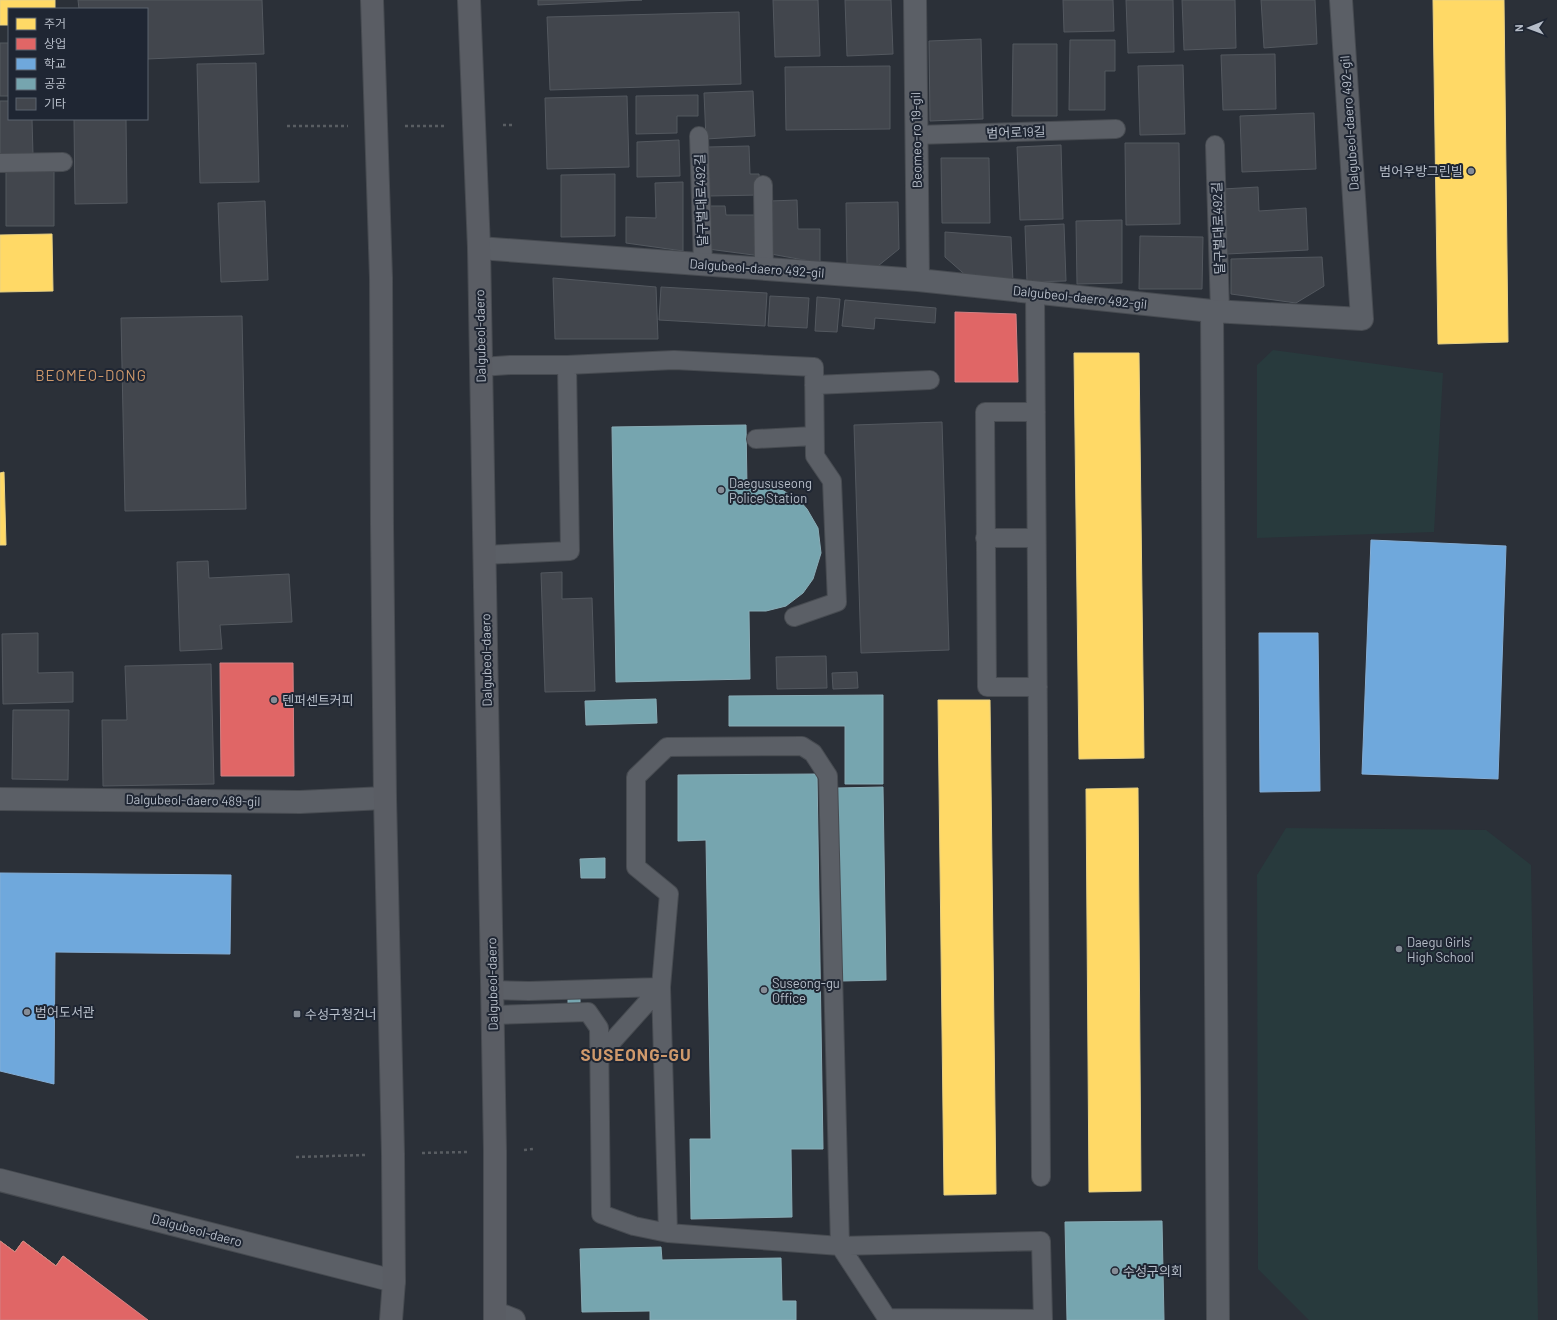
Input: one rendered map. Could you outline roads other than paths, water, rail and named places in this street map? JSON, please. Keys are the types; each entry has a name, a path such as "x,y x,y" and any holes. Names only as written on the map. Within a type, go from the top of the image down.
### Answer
{"main road":[{"path":"372,0 382,278 382,525 385,798 394,1154 394,1281 391,1320"},
{"name":"Dalgubeol-daero","path":"469,0 479,248 492,990 501,1318"}],"street":[{"name":"Beomeo-ro 19-gil","path":"915,0 918,280"},
{"name":"Dalgubeol-daero 492-gil","path":"479,248 918,280 1216,311 1362,319 1341,0"},
{"path":"1216,311 1218,1320"},
{"name":"Dalgubeol-daero 489-gil","path":"0,799 300,802 385,798"},
{"name":"Dalgubeol-daero","path":"0,1180 394,1281"}],"lane":[{"name":"범어로19길","path":"916,135 1116,129"},
{"name":"달구벌대로492길","path":"699,136 702,264"},
{"name":"달구벌대로492길","path":"1215,145 1216,311"},
{"path":"0,163 63,162"},
{"path":"763,184 764,268"},
{"path":"1035,292 1041,1177"},
{"path":"481,366 567,365 674,360 814,367 815,456 832,480 837,602 794,617"},
{"path":"484,555 570,551 567,365"},
{"path":"814,385 930,380"},
{"path":"1036,412 985,412 985,538 987,687 1038,686"},
{"path":"756,439 814,436"},
{"path":"985,538 1036,538"},
{"path":"493,1014 588,1012 599,1028 601,1214 634,1226 668,1233 840,1246 1041,1241 1043,1319 887,1318 840,1246 828,776 813,753 802,746 666,747 636,777 636,867 669,894 661,987 668,1233"},
{"path":"492,990 529,991 661,987"},
{"path":"599,1056 661,987"}],"place":[{"name":"범어우방그린빌","path":"1471,171"},
{"name":"Daegususeong Police Station","path":"721,490"},
{"name":"텐퍼센트커피","path":"274,700"},
{"name":"Daegu Girls' High School","path":"1399,949"},
{"name":"Suseong-gu Office","path":"764,990"},
{"name":"범어도서관","path":"27,1012"},
{"name":"수성구청건너","path":"297,1014"},
{"name":"수성구의회","path":"1115,1271"}],"district":[{"name":"BEOMEO-DONG","path":"91,376"},
{"name":"SUSEONG-GU","path":"636,1055"}]}
